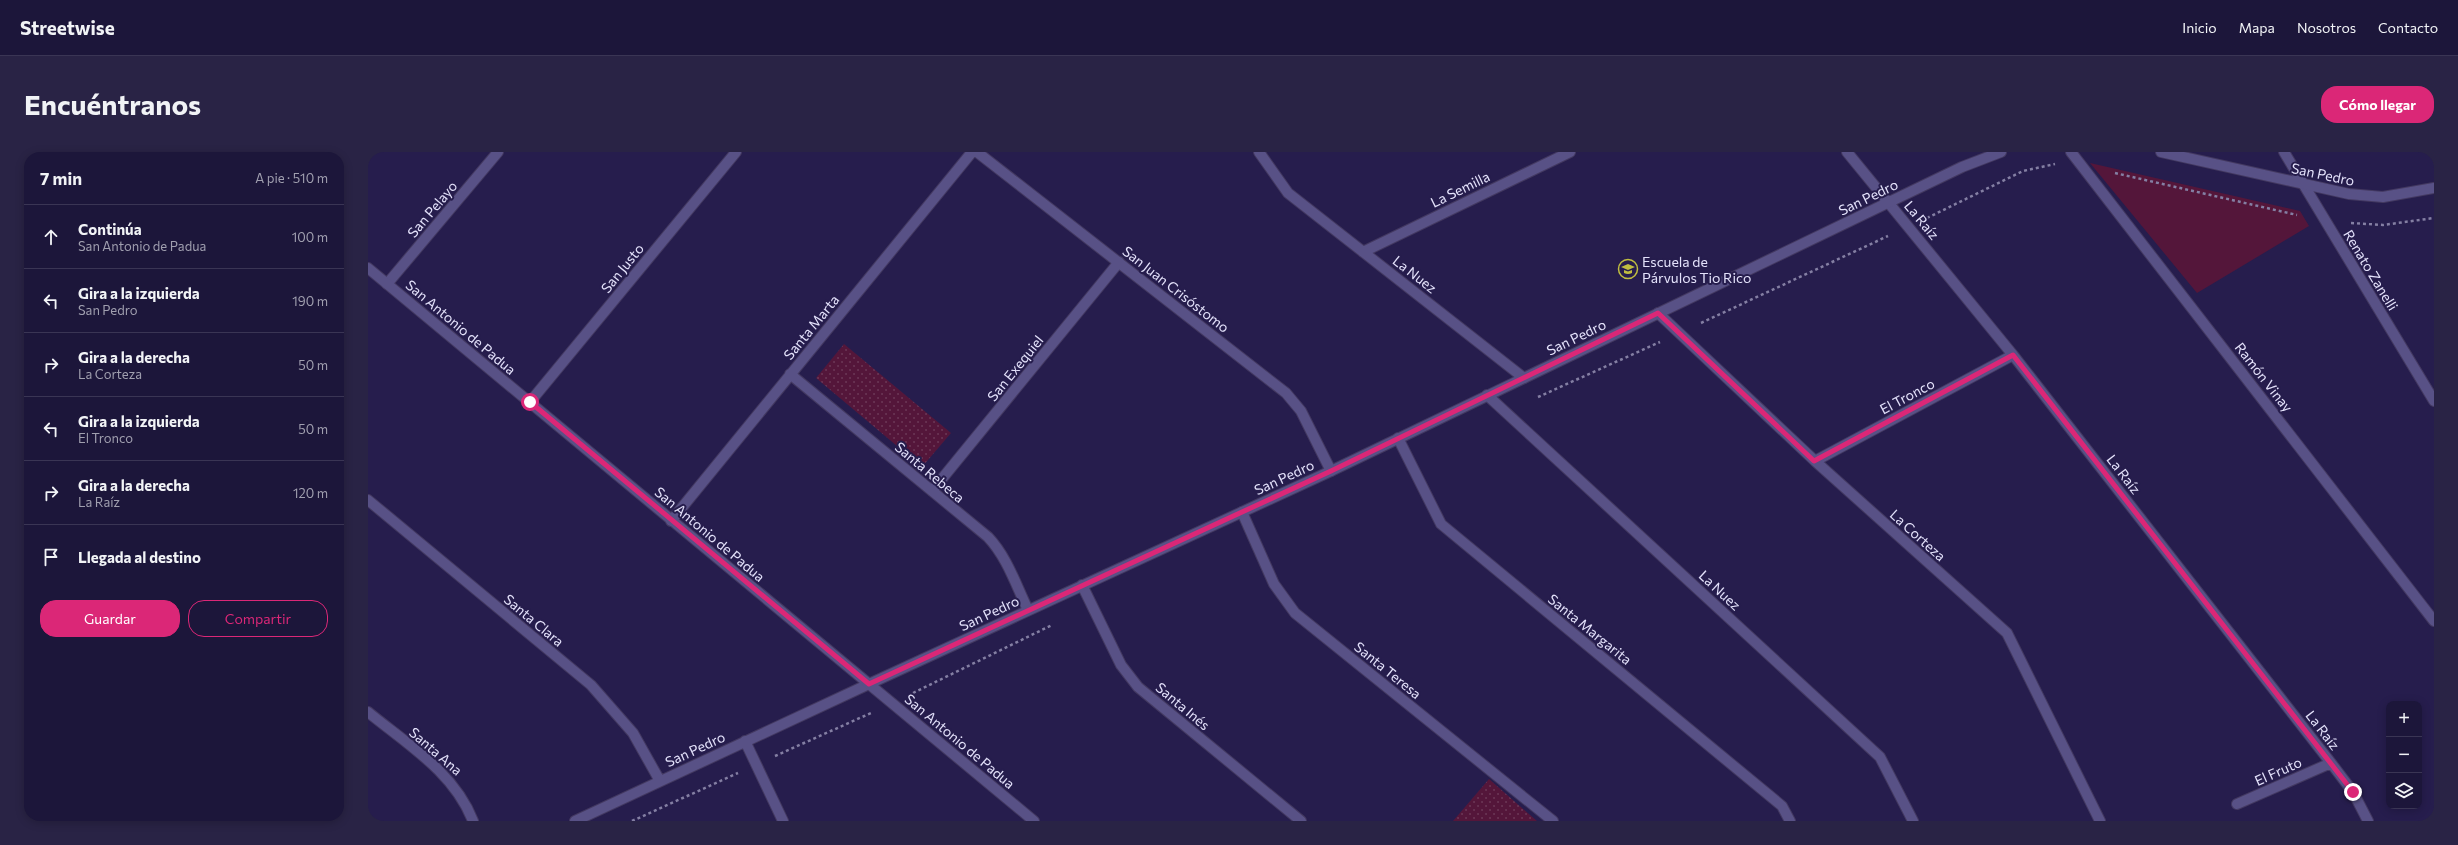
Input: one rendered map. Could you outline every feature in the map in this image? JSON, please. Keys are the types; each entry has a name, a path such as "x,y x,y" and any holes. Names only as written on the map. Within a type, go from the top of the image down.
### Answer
{"street":[{"name":"San Pelayo","path":"388,284 498,152"},
{"name":"San Justo","path":"530,402 736,152"},
{"name":"Santa Marta","path":"671,520 972,152"},
{"name":"San Juan Crisóstomo","path":"977,152 1286,393 1301,411 1331,471"},
{"name":"La Nuez","path":"1259,152 1288,193 1524,378"},
{"name":"La Semilla","path":"1363,252 1570,152"},
{"name":"La Raíz","path":"1847,152 2013,355 2331,762 2353,792 2368,821"},
{"name":"San Pedro","path":"579,820 745,741 1331,471 1962,167 2001,152"},
{"name":"Ramón Vinay","path":"2070,152 2434,621"},
{"name":"San Pedro","path":"2161,152 2304,184 2366,196 2404,195 2434,188"},
{"name":"Renato Zanelli","path":"2284,152 2434,401"},
{"name":"San Exequiel","path":"932,491 1119,262"},
{"name":"San Antonio de Padua","path":"368,268 1034,821"},
{"name":"La Corteza","path":"1658,313 1814,461 2007,633 2100,821"},
{"name":"El Tronco","path":"1814,461 2013,355"},
{"name":"Santa Rebeca","path":"790,374 998,547 1028,610"},
{"name":"La Nuez","path":"1487,395 1880,756 1913,821"},
{"name":"Santa Margarita","path":"1398,438 1441,524 1782,806 1790,821"},
{"name":"Santa Clara","path":"368,500 591,685 633,733 660,781"},
{"name":"Santa Teresa","path":"1242,512 1274,584 1295,613 1553,821"},
{"name":"Santa Inés","path":"1082,585 1121,665 1138,687 1301,821"},
{"name":"Santa Ana","path":"368,712 448,778 464,800 473,821"},
{"path":"745,741 783,821"},
{"name":"El Fruto","path":"2237,804 2331,762"}],"shaded area":[{"path":"2090,163 2300,211 2309,226 2197,293"},
{"path":"844,344 951,433 922,467 816,378"},
{"path":"1489,779 1537,821 1453,821"}],"place":[{"name":"Escuela de Párvulos Tio Rico","path":"1628,269"}],"route":[{"path":"530,402 869,684 1331,471 1658,313 1814,461 2013,355 2353,792"}]}
